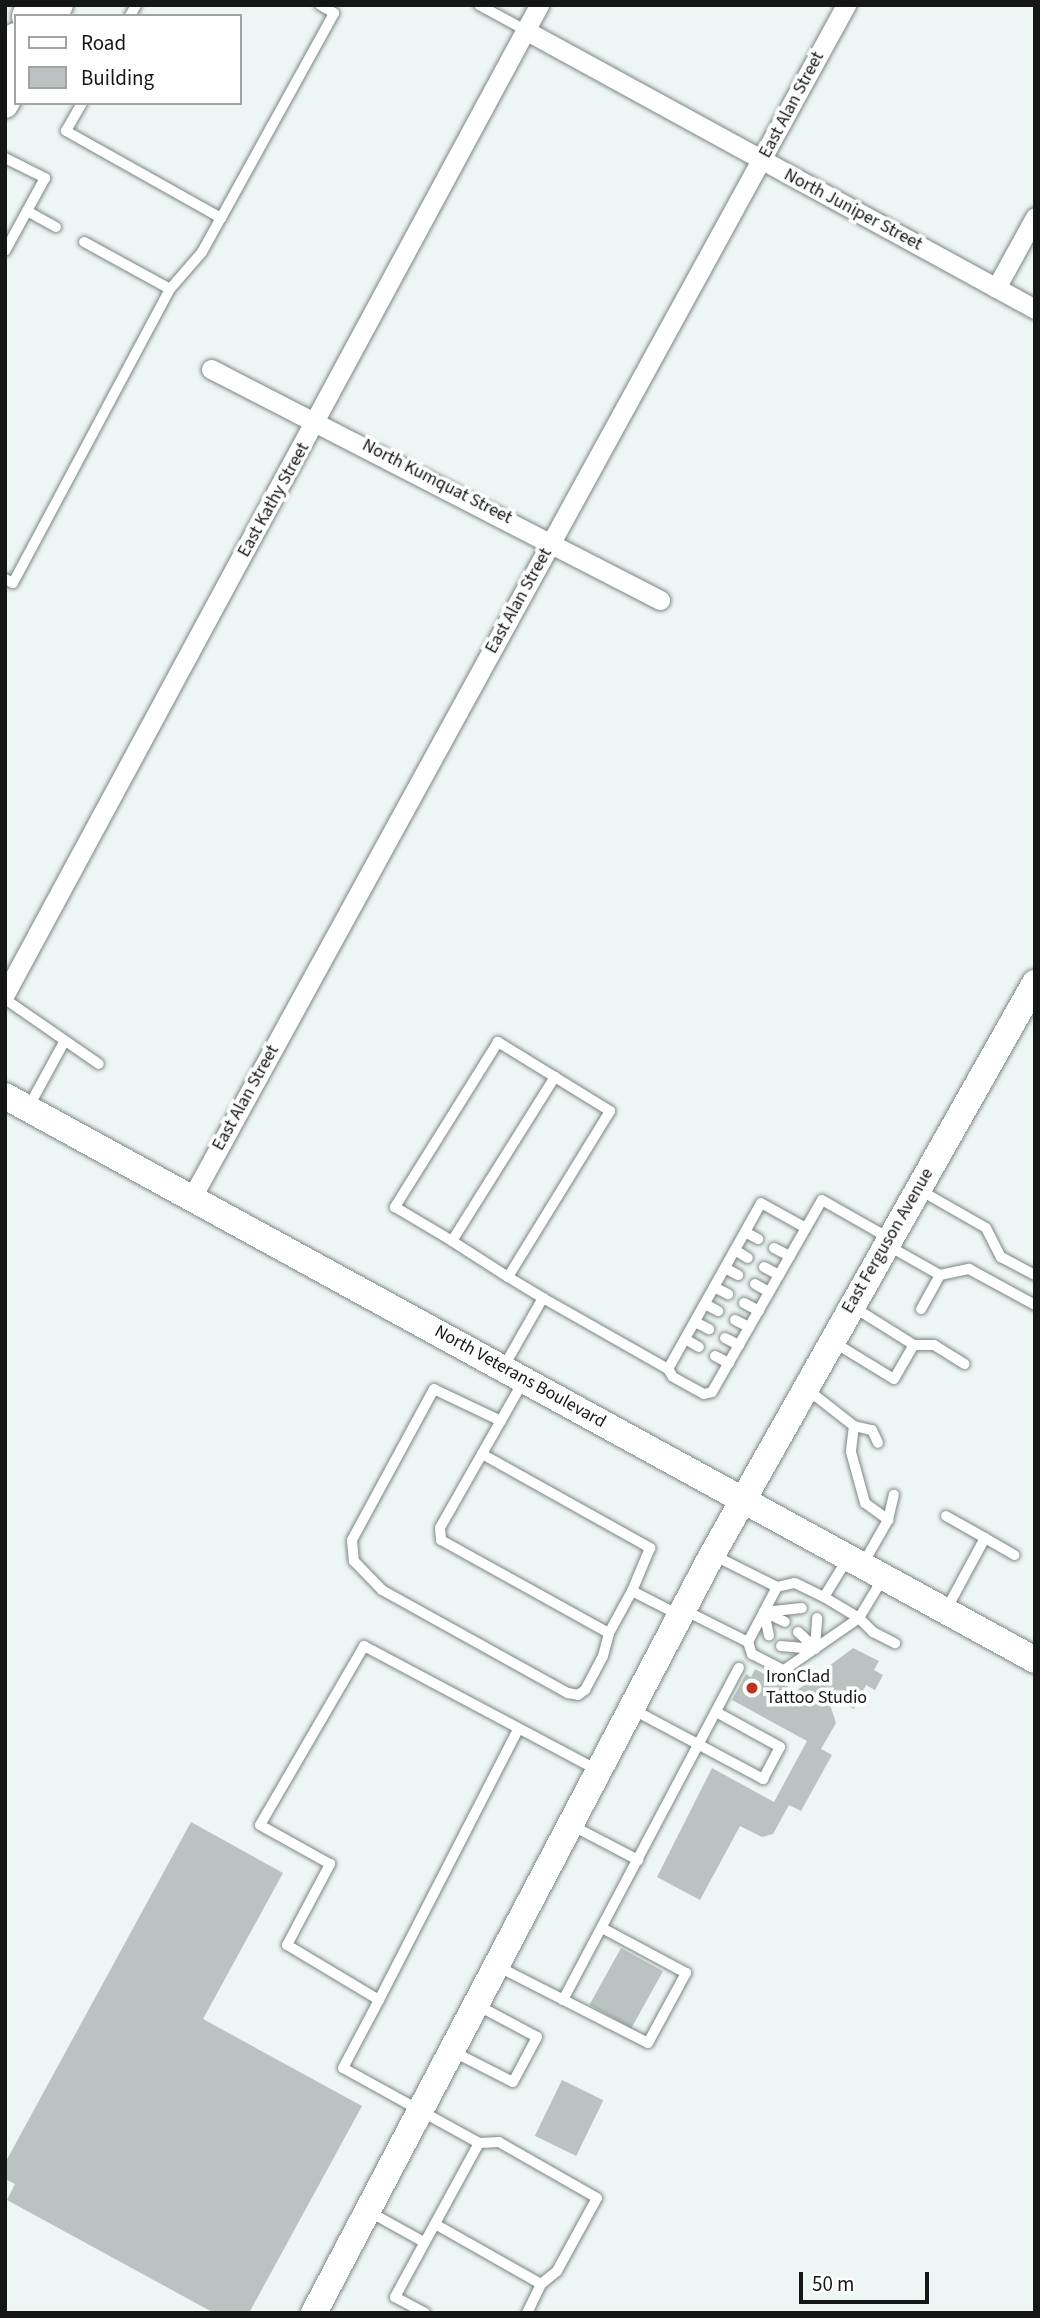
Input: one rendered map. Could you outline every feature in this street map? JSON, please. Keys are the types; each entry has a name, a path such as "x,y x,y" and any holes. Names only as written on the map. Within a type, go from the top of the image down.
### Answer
{"highway":[{"path":"5,59 14,43"}],"main road":[{"name":"East Ferguson Avenue","path":"314,2313 712,1555 918,1189 1022,1014 1035,983"},
{"name":"North Veterans Boulevard","path":"16,1102 1035,1660"}],"street":[{"name":"East Kathy Street","path":"5,997 539,5"},
{"name":"East Alan Street","path":"192,1197 846,5"},
{"name":"North Juniper Street","path":"525,30 1035,309"},
{"path":"996,288 1035,217"},
{"name":"North Kumquat Street","path":"211,369 551,541 660,600"}],"lane":[{"path":"5,579 13,583 170,289 202,252 334,13 320,5"},
{"path":"479,5 525,30"},
{"path":"81,105 66,131 221,218"},
{"path":"5,158 45,178 5,251"},
{"path":"27,211 55,227"},
{"path":"84,242 170,289"},
{"path":"5,997 63,1044 99,1064"},
{"path":"508,1277 610,1111 498,1042 395,1207 452,1241 508,1277 542,1298 668,1368 673,1377 704,1394 712,1392 822,1200 940,1275 969,1269 1035,1305"},
{"path":"16,1102 63,1044"},
{"path":"452,1241 555,1077"},
{"path":"918,1189 986,1228 1001,1257 1035,1275"},
{"path":"668,1368 761,1203 806,1228"},
{"path":"745,1232 758,1239"},
{"path":"774,1248 790,1256"},
{"path":"735,1251 748,1258"},
{"path":"764,1267 779,1275"},
{"path":"725,1268 738,1275"},
{"path":"921,1309 940,1275"},
{"path":"755,1284 769,1292"},
{"path":"714,1287 728,1294"},
{"path":"542,1298 513,1374 500,1421 440,1528 441,1540 608,1633"},
{"path":"744,1303 759,1311"},
{"path":"705,1304 718,1311"},
{"path":"852,1306 914,1345 934,1345 965,1364"},
{"path":"735,1320 749,1327"},
{"path":"695,1322 709,1329"},
{"path":"725,1338 739,1345"},
{"path":"685,1339 699,1347"},
{"path":"831,1341 894,1379 914,1345"},
{"path":"715,1356 729,1363"},
{"path":"805,1388 854,1426 872,1430 878,1443"},
{"path":"482,1454 650,1548 632,1591 608,1633 603,1656 585,1690 578,1695 568,1693 382,1590 354,1561 352,1540 434,1389 500,1421"},
{"path":"854,1426 851,1452 865,1503 888,1520"},
{"path":"777,1587 748,1642 752,1654 784,1670 859,1618 865,1566 888,1520 894,1496"},
{"path":"946,1516 1015,1555"},
{"path":"946,1610 985,1538"},
{"path":"712,1555 777,1587 795,1583 824,1597 859,1618 873,1632 895,1643"},
{"path":"824,1597 865,1566"},
{"path":"632,1591 748,1642"},
{"path":"764,1612 803,1608"},
{"path":"764,1612 785,1622"},
{"path":"764,1612 769,1635"},
{"path":"815,1649 817,1618"},
{"path":"798,1632 815,1649"},
{"path":"379,2000 287,1945 330,1864 260,1825 364,1646 517,1731 599,1771"},
{"path":"781,1646 815,1649"},
{"path":"563,2000 739,1668"},
{"path":"632,1709 763,1779 780,1747 716,1712"},
{"path":"517,1731 343,2068 479,2143 499,2142 597,2198 557,2272 541,2284 527,2313"},
{"path":"571,1825 638,1860"},
{"path":"496,1966 648,2043 686,1973 602,1928"},
{"path":"452,2051 513,2082 537,2037 476,2004"},
{"path":"425,2313 395,2297 479,2143"},
{"path":"368,2211 425,2242"},
{"path":"435,2224 541,2284"}],"building":[{"path":"853,1648 879,1661 874,1670 883,1675 875,1690 866,1685 854,1709 827,1695 836,1723 821,1749 832,1755 801,1811 789,1805 773,1834 762,1837 740,1826 700,1900 657,1877 712,1768 774,1802 807,1741 732,1700 746,1674 751,1677 755,1669 796,1691"},
{"path":"191,1822 283,1873 203,2019 362,2106 249,2313 214,2313 7,2200 15,2184 5,2179 5,2163"},
{"path":"621,1948 663,1971 631,2028 589,2005"},
{"path":"562,2080 603,2100 576,2156 535,2136"}],"place":[{"name":"IronClad Tattoo Studio","path":"752,1688"}]}
